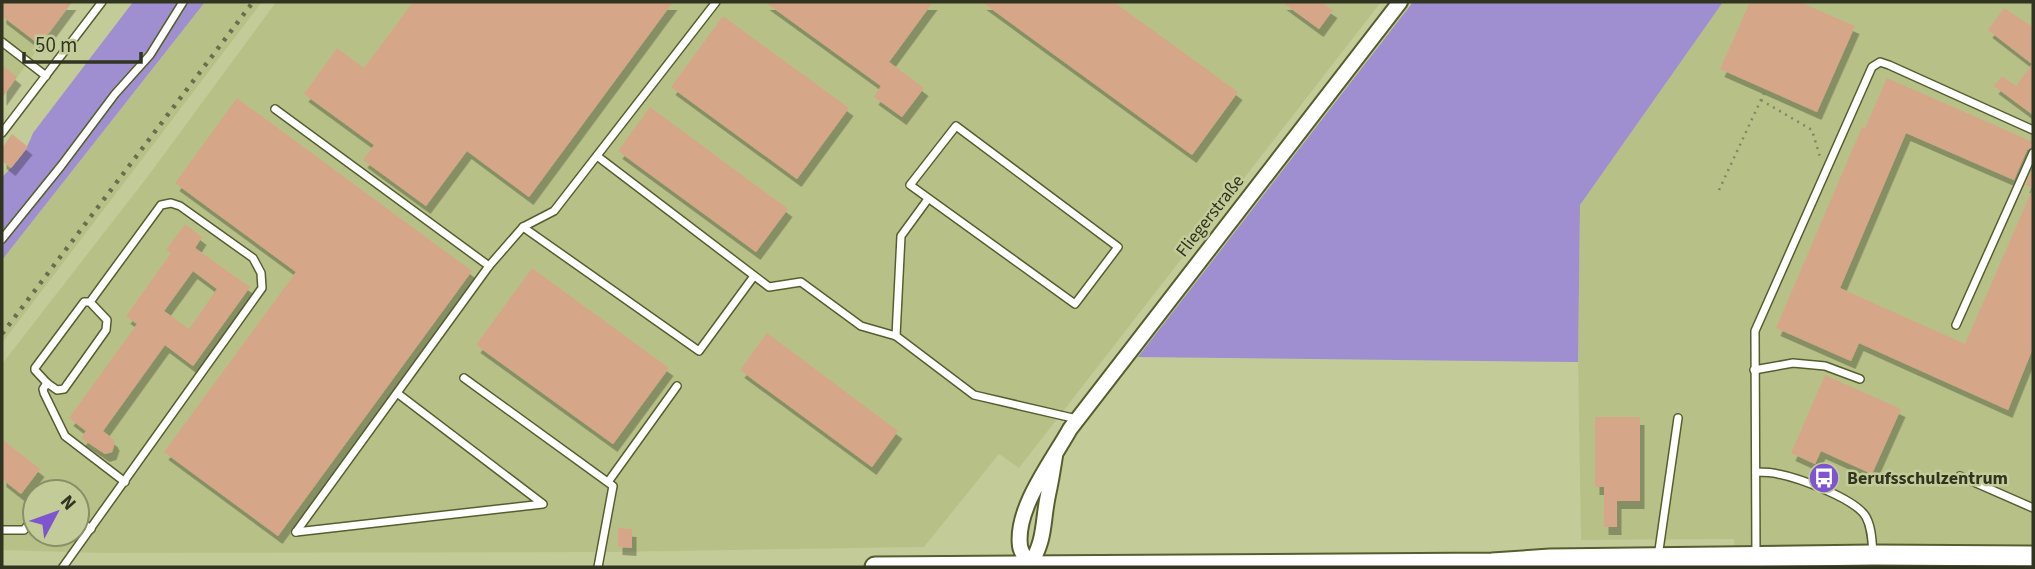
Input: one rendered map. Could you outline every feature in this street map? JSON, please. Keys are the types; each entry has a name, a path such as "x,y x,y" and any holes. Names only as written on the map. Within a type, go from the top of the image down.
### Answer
{"main road":[{"path":"875,567 1521,564 1658,558 1873,555 1991,562 2032,553"}],"street":[{"name":"Fliegerstraße","path":"1030,565 1020,546 1021,529 1039,479 1078,420 1400,2"},
{"name":"Fliegerstraße","path":"1030,565 1043,537 1055,456"}],"lane":[{"path":"2,133 103,2"},
{"path":"2,239 115,94 150,55 183,2"},
{"path":"397,393 543,504 296,532 397,393 489,267 523,227 554,211 716,2"},
{"path":"2,42 46,76"},
{"path":"1756,557 1755,331 1872,67 1880,62 2033,130"},
{"path":"275,109 489,267"},
{"path":"956,126 1118,247 1075,304 928,199 910,186 956,126"},
{"path":"1956,326 2033,153"},
{"path":"597,156 769,287 801,282 861,326 895,336 974,395 1078,420"},
{"path":"895,336 901,236 928,199"},
{"path":"90,302 156,210 166,203 180,206 253,258 262,280 262,288 91,529"},
{"path":"523,227 699,351 754,276"},
{"path":"84,302 90,302 107,320 107,330 64,389 57,390 36,372 35,368 84,302"},
{"path":"1754,370 1793,363 1825,366 1860,379"},
{"path":"464,378 613,486 598,567"},
{"path":"47,383 43,389 44,393 65,436 125,482"},
{"path":"608,482 677,386"},
{"path":"1658,558 1678,418"},
{"path":"1756,472 1793,477 1851,502 1866,517 1871,531 1873,555"},
{"path":"1960,476 2033,508"},
{"path":"2,530 21,530"},
{"path":"63,567 77,548"}],"path":[{"path":"1719,190 1766,89"},
{"path":"1761,100 1812,130 1825,172"}],"shaded area":[{"path":"2,2 72,2 2,98"},
{"path":"133,2 205,2 2,260 2,177"},
{"path":"205,2 262,2 2,343 2,260"},
{"path":"276,2 1381,2 1019,468 999,454 924,547 615,552 102,553 2,550 2,364 148,176"},
{"path":"1413,2 1723,2 1580,205 1578,362 1138,357"},
{"path":"1723,2 2033,2 2033,544 1734,547 1734,539 1581,540 1578,362 1580,205"}],"building":[{"path":"2,2 72,2 40,45 2,16"},
{"path":"413,2 673,2 529,197 467,151 426,206 363,160 374,145 304,94 337,48 364,68"},
{"path":"765,2 933,2 889,62 924,88 902,117 874,97 881,86"},
{"path":"982,2 1114,2 1238,92 1192,155"},
{"path":"1282,2 1321,2 1333,10 1319,29"},
{"path":"1750,2 1800,2 1855,26 1817,112 1720,69"},
{"path":"2004,8 2033,27 2033,115 1994,86 2002,76 2016,86 2032,64 1988,30"},
{"path":"723,16 849,108 797,179 671,87"},
{"path":"2,65 17,77 2,98"},
{"path":"1887,78 2033,142 2033,147 2027,150 2014,180 1906,133 1840,288 1965,344 2033,188 2033,348 2008,410 1859,343 1851,361 1776,328 1862,127 1865,128"},
{"path":"237,98 472,271 278,536 164,452 296,272 175,183"},
{"path":"650,107 788,209 756,252 618,151"},
{"path":"12,134 28,147 11,168 2,161 2,148"},
{"path":"2033,167 2033,188 2025,185"},
{"path":"185,224 202,237 195,248 250,287 193,366 165,345 103,431 115,443 112,452 105,454 81,438 86,431 69,418 137,324 126,316 171,253 166,250","holes":["193,271 217,289 189,329 164,311"]},
{"path":"532,268 669,368 613,444 476,345"},
{"path":"767,333 898,431 872,467 740,370"},
{"path":"1825,375 1901,409 1872,474 1821,451 1815,464 1791,453"},
{"path":"1595,417 1640,417 1640,501 1617,501 1617,527 1604,527 1604,487 1595,487"},
{"path":"2,439 40,469 33,478 21,478 21,494 2,479"},
{"path":"618,528 632,529 632,548 618,547"}],"railway":[{"path":"2,334 253,2"}],"place":[{"name":"Berufsschulzentrum","path":"1824,478"}]}
